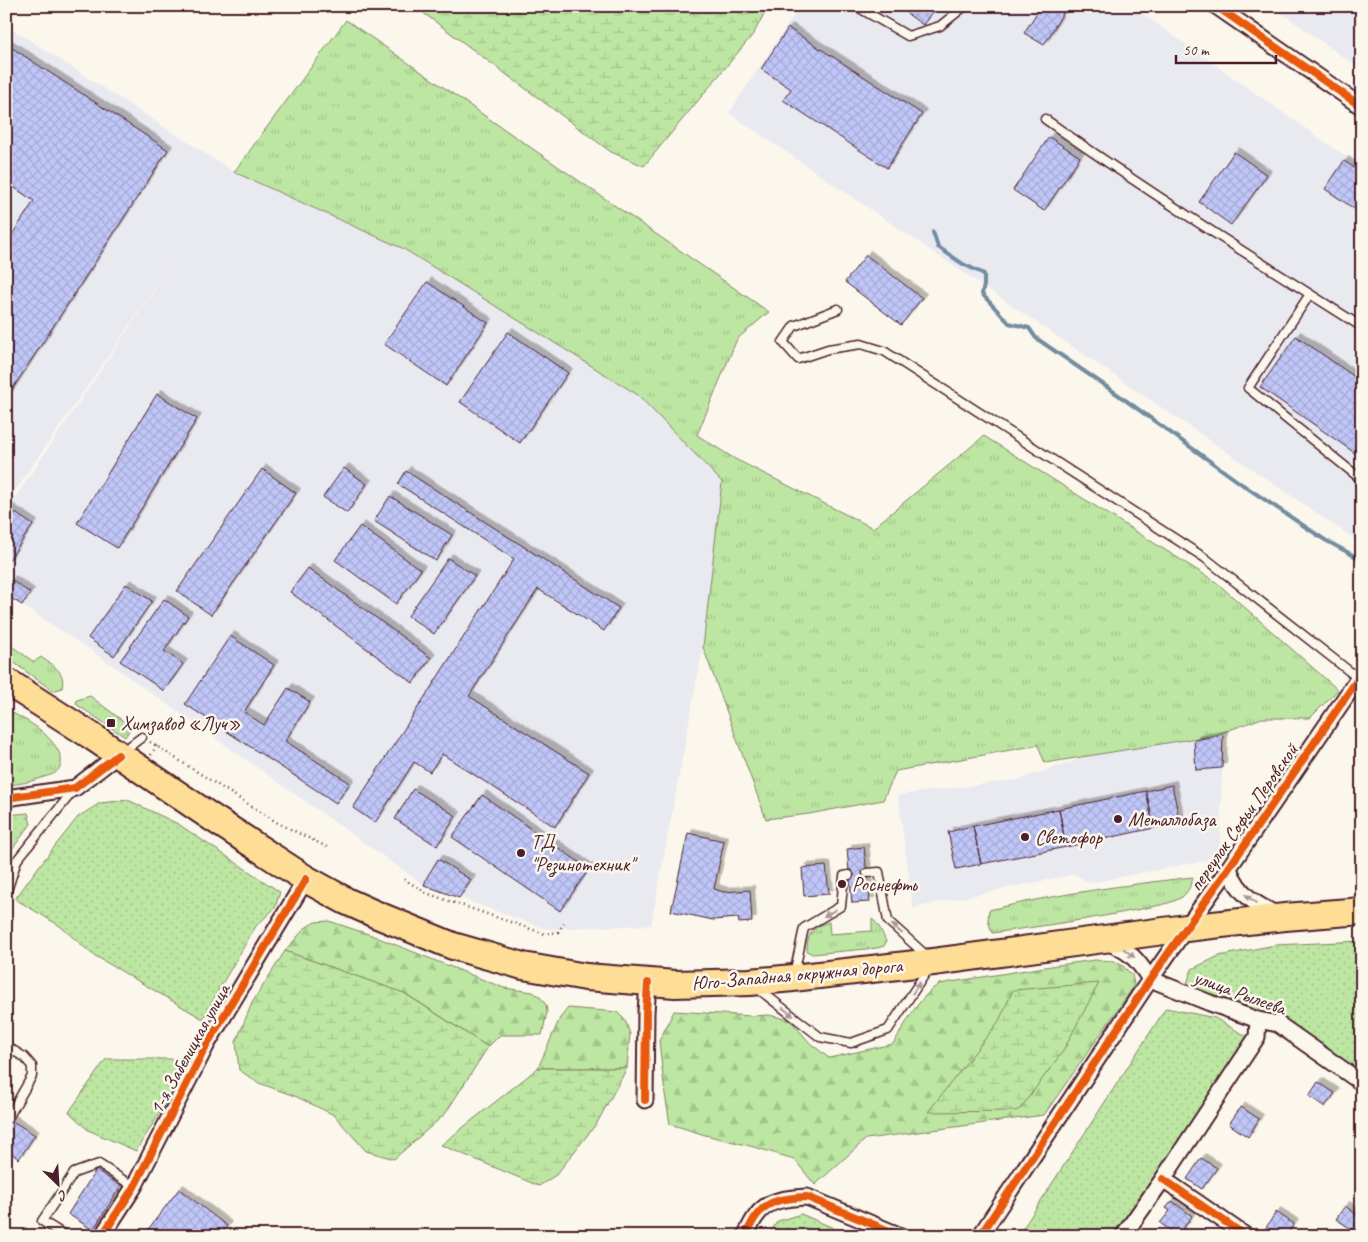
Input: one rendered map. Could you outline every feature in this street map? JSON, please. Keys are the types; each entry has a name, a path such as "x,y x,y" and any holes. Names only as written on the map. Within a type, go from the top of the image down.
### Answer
{"highway":[{"name":"Юго-Западная окружная дорога","path":"6,681 211,817 306,878 346,901 446,943 474,952 523,966 586,977 648,983 701,984 750,982 933,962 1100,938 1186,928 1362,911"}],"street":[{"path":"1216,6 1362,107"},
{"name":"переулок Софьи Перовской","path":"980,1236 1150,979 1229,869 1360,676"},
{"path":"6,798 75,788 118,755"},
{"path":"1229,869 1234,882 1243,893 1261,907 1285,917"},
{"name":"1-я Забелицкая улица","path":"102,1236 134,1187 206,1044 306,878"},
{"path":"1100,938 1122,948 1138,960 1150,979"},
{"name":"улица Рылеева","path":"1150,979 1258,1020 1278,1024 1362,1083"},
{"path":"646,1100 648,983"},
{"path":"1123,1236 1257,1037 1258,1020"},
{"path":"1163,1179 1246,1236"},
{"path":"745,1236 757,1214 765,1206 775,1201 807,1197 900,1236"}],"lane":[{"path":"861,9 908,36 940,26 965,6"},
{"path":"1045,119 1362,327"},
{"path":"1310,294 1248,388 1362,480"},
{"path":"838,309 794,326 783,342 798,359 828,349 861,344 884,350 1206,558 1360,676"},
{"path":"118,755 142,738"},
{"path":"6,894 17,860 75,788"},
{"path":"750,982 820,1037 851,1043 888,1030 933,962 888,920 879,872 867,873"},
{"path":"793,978 804,928 841,906 844,876 849,875"},
{"path":"6,1046 24,1057 32,1066 32,1076 8,1118"},
{"path":"66,1236 42,1221 74,1173 99,1164 134,1187"}],"path":[{"path":"142,738 155,744 278,823 327,847"},
{"path":"404,880 426,893 545,934 558,932 564,923"}],"shaded area":[{"path":"800,6 1131,6 1362,168 1362,544 729,113"},
{"path":"1272,6 1362,6 1362,70 1340,55"},
{"path":"6,25 234,172 404,249 638,395 722,482 703,647 651,925 546,929 424,885 89,649 6,595 6,511 182,249 6,504"},
{"path":"1223,735 1220,852 1204,861 1089,883 1075,874 913,908 898,795 1017,780 1090,756"}],"green space":[{"path":"414,6 768,6 754,33 644,166 611,152"},
{"path":"346,20 769,312 737,339 697,435 735,459 873,528 984,436 1216,582 1338,690 1310,718 1262,718 1216,735 1045,763 1038,745 896,771 883,800 809,814 766,819 703,647 722,482 638,395 404,249 234,172"},
{"path":"6,642 34,662 41,657 58,669 62,677 62,688 53,691 6,657"},
{"path":"90,696 127,724 129,731 125,737 76,704 77,700"},
{"path":"6,709 35,726 58,749 61,762 60,768 55,773 30,781 6,785"},
{"path":"128,800 178,824 280,892 275,908 256,926 203,1019 92,954 60,926 15,899 78,817 100,803"},
{"path":"28,813 31,824 13,848 6,854 6,815"},
{"path":"1193,877 1189,888 1182,897 1157,906 992,933 988,920 989,910 1014,904 1142,883"},
{"path":"872,919 879,926 884,936 886,942 884,946 812,954 807,951 809,936 818,926 829,922 830,934 872,931"},
{"path":"329,921 371,935 504,988 533,992 546,1005 547,1012 542,1035 500,1035 488,1047 406,994 285,951 305,928 315,922"},
{"path":"1362,941 1362,1081 1244,1005 1207,1000 1185,989 1192,969 1219,956 1275,945"},
{"path":"285,951 404,993 488,1047 445,1114 394,1159 366,1151 334,1115 297,1097 259,1083 239,1070 236,1042 252,1003"},
{"path":"1095,960 1114,961 1123,966 1132,975 1134,984 1044,1115 866,1139 815,1185 794,1159 670,1124 659,1041 674,1011 752,1016 769,1015 790,1020 810,1043 829,1058 893,1044 918,1004 939,984"},
{"path":"1099,983 1063,1051 1020,1109 1015,1111 928,1112 999,1021 1013,990"},
{"path":"568,1008 617,1012 625,1020 630,1034 627,1068 538,1068 560,1018"},
{"path":"1166,1008 1215,1018 1261,1045 1128,1236 1018,1236"},
{"path":"106,1059 178,1059 184,1074 136,1151 88,1130 69,1112"},
{"path":"538,1068 627,1068 597,1123 556,1175 539,1186 441,1145"},
{"path":"801,1214 852,1236 767,1236 778,1221"}],"building":[{"path":"905,6 936,6 923,25 902,10"},
{"path":"1041,6 1067,6 1044,45 1024,33"},
{"path":"788,28 922,114 887,168 783,100 791,89 761,69"},
{"path":"6,44 168,150 6,399 6,244 34,201 6,182"},
{"path":"1049,137 1080,157 1044,211 1013,190"},
{"path":"1234,152 1267,175 1231,225 1199,202"},
{"path":"1344,161 1362,173 1362,214 1325,189"},
{"path":"866,255 922,298 901,325 845,282"},
{"path":"427,282 488,323 446,386 384,344"},
{"path":"508,332 568,373 520,443 460,402"},
{"path":"1296,336 1362,382 1362,458 1260,387"},
{"path":"157,394 197,419 117,548 77,523"},
{"path":"344,468 367,484 347,513 323,497"},
{"path":"262,469 296,493 211,615 177,591"},
{"path":"406,471 619,608 604,631 538,589 469,696 589,773 555,827 442,754 430,772 414,762 375,823 353,808 514,559 398,484"},
{"path":"390,496 452,535 436,561 374,521"},
{"path":"8,508 33,525 6,564 6,511"},
{"path":"360,526 421,570 396,604 335,560"},
{"path":"448,558 475,576 434,634 408,616"},
{"path":"308,568 431,658 413,683 290,592"},
{"path":"11,580 30,593 22,605 6,595 6,587"},
{"path":"126,584 152,601 114,656 88,638"},
{"path":"164,599 188,616 164,651 183,664 164,691 120,661"},
{"path":"230,636 274,665 244,712 264,725 288,688 310,702 285,741 350,783 336,803 185,704"},
{"path":"1223,735 1222,768 1196,770 1194,740"},
{"path":"1172,785 1180,823 1154,828 1146,791"},
{"path":"413,789 456,816 437,846 395,819"},
{"path":"1146,791 1154,828 1066,847 1059,809"},
{"name":"ТД \"Резинотехник\"","path":"482,795 589,869 560,911 452,837"},
{"path":"1059,809 1066,847 981,864 973,826"},
{"path":"973,826 981,864 956,869 948,832"},
{"path":"688,833 724,841 714,889 724,892 750,890 752,922 739,923 738,918 713,920 671,911"},
{"path":"864,847 870,902 852,903 847,849"},
{"path":"438,859 471,880 459,898 424,885"},
{"path":"826,866 829,894 804,896 802,868"},
{"path":"1318,1082 1335,1093 1325,1107 1309,1096"},
{"path":"1241,1107 1259,1119 1248,1137 1229,1124"},
{"path":"6,1117 35,1135 19,1159 9,1152 6,1156"},
{"path":"1201,1158 1217,1168 1202,1189 1187,1179"},
{"path":"96,1170 121,1186 93,1230 68,1214"},
{"path":"179,1189 227,1226 220,1236 143,1236"},
{"path":"1172,1201 1192,1216 1178,1236 1160,1223 1170,1211 1166,1208"},
{"path":"1345,1206 1362,1218 1362,1226 1357,1233 1336,1219"},
{"path":"1276,1212 1294,1224 1286,1236 1283,1234 1282,1236 1272,1236 1264,1231"}],"waterway":[{"path":"933,232 938,247 963,264 984,274 982,294 1009,323 1029,328 1036,338 1243,485 1325,540 1362,560"}],"cycle path":[{"path":"1216,6 1362,107"},
{"path":"980,1236 1143,990 1362,673"},
{"path":"6,798 75,788 118,755"},
{"path":"102,1236 134,1187 207,1044 306,879"},
{"path":"645,1100 648,983"},
{"path":"1163,1179 1246,1236"},
{"path":"745,1236 755,1217 767,1206 779,1200 807,1197 901,1236"}],"place":[{"name":"Химзавод «Луч»","path":"111,723"},
{"name":"Металлобаза","path":"1118,819"},
{"name":"Светофор","path":"1025,837"},
{"name":"ТД \"Резинотехник\"","path":"521,853"},
{"name":"Роснефть","path":"842,884"}]}
